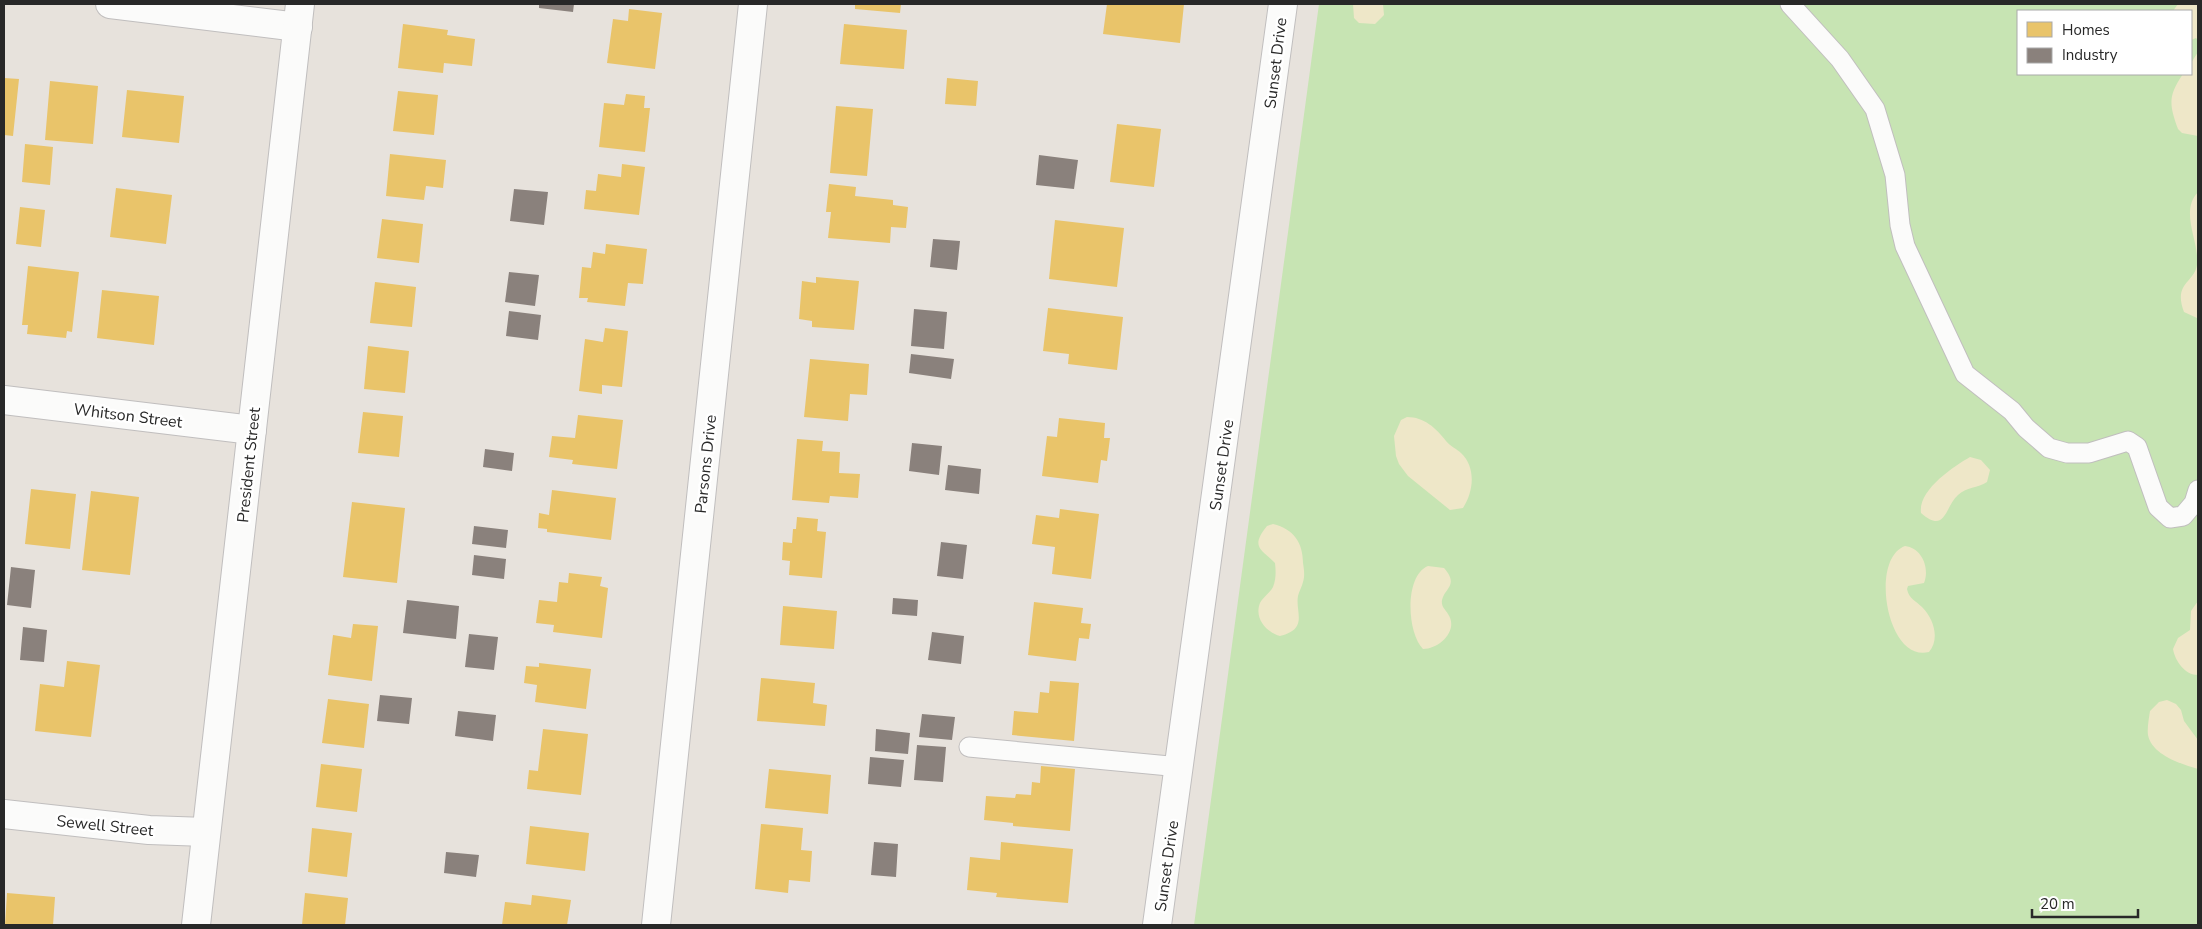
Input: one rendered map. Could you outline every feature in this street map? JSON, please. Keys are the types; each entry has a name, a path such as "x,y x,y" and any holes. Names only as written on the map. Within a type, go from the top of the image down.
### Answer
{"street":[{"path":"110,4 299,15"},
{"name":"Parsons Drive","path":"656,925 753,4"},
{"name":"Sunset Drive","path":"1157,925 1283,4"},
{"name":"President Street","path":"196,925 299,15"},
{"name":"Whitson Street","path":"4,400 252,430"},
{"name":"Sewell Street","path":"4,814 150,830 206,832"}],"lane":[{"path":"1790,4 1840,59 1874,109 1895,175 1900,225 1905,246 1965,374 2012,411 2026,428 2049,448 2067,453 2089,453 2128,441 2137,447 2158,507 2170,518 2183,516 2194,503 2198,490"},
{"path":"969,747 1180,767"}],"green space":[{"path":"1319,4 2198,4 2198,925 1194,925"}],"sand":[{"path":"1353,4 1383,4 1384,15 1375,24 1359,23 1354,18"},
{"path":"2178,4 2198,4 2198,40 2196,38 2192,40 2192,10 2174,10"},
{"path":"2198,52 2198,136 2182,133 2178,129 2172,106 2172,94 2182,75 2192,75 2192,61"},
{"path":"2198,192 2197,318 2184,312 2181,295 2182,289 2192,276 2197,265 2190,209"},
{"path":"1413,417 1429,424 1466,459 1472,480 1469,495 1463,508 1450,510 1408,476 1399,464 1396,456 1394,436 1401,420"},
{"path":"1970,457 1981,460 1990,470 1987,482 1961,492 1940,520 1929,519 1921,513 1925,496 1938,480"},
{"path":"1273,524 1287,529 1296,538 1303,556 1304,572 1304,580 1298,596 1298,624 1289,633 1280,636 1262,624 1259,614 1260,603 1273,587 1276,572 1275,563 1262,551 1258,543 1267,526"},
{"path":"1905,546 1916,551 1925,565 1926,577 1924,583 1908,586 1907,589 1911,598 1930,617 1935,635 1929,652 1914,651 1902,642 1893,627 1888,608 1886,588 1888,570 1894,555"},
{"path":"1428,566 1444,568 1450,578 1450,586 1442,602 1451,620 1451,626 1446,638 1436,646 1423,649 1414,631 1410,605 1415,581 1420,572"},
{"path":"2198,601 2198,675 2189,673 2181,666 2173,649 2178,638 2190,630 2191,611"},
{"path":"2167,700 2176,704 2181,710 2184,721 2198,740 2198,769 2168,758 2155,748 2151,742 2148,735 2150,711 2159,702"}],"building: Homes":[{"path":"855,4 901,4 900,13 855,9"},
{"path":"1107,4 1184,4 1180,43 1103,34"},
{"path":"629,9 662,13 655,69 607,63 613,19 628,21"},
{"path":"403,24 448,30 447,35 475,39 472,66 444,63 443,73 398,68"},
{"path":"844,24 907,30 904,69 840,64"},
{"path":"4,78 19,79 13,136 4,135"},
{"path":"947,78 978,81 976,106 945,104"},
{"path":"50,81 98,86 93,144 45,140"},
{"path":"127,90 184,96 179,143 122,137"},
{"path":"398,91 438,95 434,135 393,131"},
{"path":"626,94 645,96 644,108 650,108 645,152 599,147 604,103 624,105"},
{"path":"836,106 873,109 867,176 830,173"},
{"path":"1117,124 1161,129 1154,187 1110,182"},
{"path":"25,144 53,147 50,185 22,182"},
{"path":"390,154 446,160 443,188 426,186 424,200 386,196"},
{"path":"622,164 645,167 639,215 584,209 586,190 596,191 598,174 621,177"},
{"path":"829,184 856,187 855,196 893,200 893,205 908,207 906,228 891,227 890,243 828,238 831,212 826,212"},
{"path":"116,188 172,195 166,244 110,237"},
{"path":"20,207 45,210 41,247 16,244"},
{"path":"382,219 423,224 419,263 377,258"},
{"path":"1055,220 1124,228 1117,287 1049,279"},
{"path":"606,244 647,249 643,284 628,283 625,306 587,302 588,298 579,298 582,267 591,268 593,252 605,254"},
{"path":"28,266 79,272 72,332 67,331 66,338 27,334 28,325 22,325"},
{"path":"816,277 859,281 854,330 812,327 812,321 799,319 802,281 816,283"},
{"path":"375,282 416,287 412,327 370,323"},
{"path":"102,290 159,296 154,345 97,338"},
{"path":"1048,308 1123,317 1117,370 1068,364 1069,354 1043,351"},
{"path":"605,328 628,331 622,387 602,385 602,394 579,391 585,339 603,342"},
{"path":"368,346 409,351 405,393 364,389"},
{"path":"810,359 869,364 867,395 850,394 848,421 804,417"},
{"path":"363,412 403,416 399,457 358,453"},
{"path":"578,415 623,420 617,469 572,464 573,460 549,457 552,436 575,438"},
{"path":"1059,418 1105,423 1104,438 1110,438 1107,461 1101,460 1098,483 1042,476 1047,436 1057,437"},
{"path":"797,439 823,441 822,451 840,452 839,473 860,474 858,498 830,496 829,503 792,500"},
{"path":"31,489 76,494 70,549 25,544"},
{"path":"552,490 616,498 611,540 547,532 547,529 538,528 539,513 549,515"},
{"path":"91,491 139,497 130,575 82,570"},
{"path":"352,502 405,508 397,583 343,577"},
{"path":"1060,509 1099,514 1091,579 1052,574 1055,547 1032,544 1036,515 1059,518"},
{"path":"797,517 818,519 817,531 826,532 822,578 789,575 790,561 782,560 783,542 792,543 793,529 796,529"},
{"path":"569,573 602,577 600,586 608,588 602,638 553,632 554,625 536,623 539,600 557,602 559,582 568,583"},
{"path":"1034,602 1083,608 1081,623 1091,624 1089,639 1079,638 1076,661 1028,655"},
{"path":"783,606 837,611 834,649 780,645"},
{"path":"353,624 378,626 372,681 328,675 333,635 351,638"},
{"path":"67,661 100,665 91,737 35,731 40,684 64,687"},
{"path":"539,663 591,669 586,709 535,702 537,685 524,683 526,666 539,667"},
{"path":"761,678 815,683 813,703 827,705 825,726 757,721"},
{"path":"1050,681 1079,683 1074,741 1012,735 1014,711 1038,713 1040,692 1049,693"},
{"path":"328,699 369,704 364,748 322,743"},
{"path":"543,729 588,734 581,795 527,789 529,770 538,771"},
{"path":"321,764 362,769 357,812 316,807"},
{"path":"1041,766 1075,769 1070,831 1013,826 1013,823 984,820 986,796 1015,798 1016,794 1031,795 1032,782 1040,783"},
{"path":"769,769 831,775 828,814 765,808"},
{"path":"761,824 803,828 801,850 812,851 810,882 789,880 788,893 755,889"},
{"path":"530,826 589,833 585,871 526,864"},
{"path":"312,828 352,833 347,877 308,872"},
{"path":"1001,842 1073,849 1068,903 996,897 997,893 967,890 970,857 1000,860"},
{"path":"7,893 55,897 53,925 5,925"},
{"path":"305,893 348,898 345,925 302,925"},
{"path":"532,895 571,900 567,925 502,925 505,902 531,905"}],"building: Industry":[{"path":"539,4 574,4 573,12 539,8"},
{"path":"1039,155 1078,160 1074,189 1036,185"},
{"path":"514,189 548,192 544,225 510,221"},
{"path":"933,239 960,241 957,270 930,267"},
{"path":"509,272 539,275 535,306 505,302"},
{"path":"914,309 947,312 944,349 911,346"},
{"path":"509,311 541,315 538,340 506,336"},
{"path":"911,354 954,359 951,379 909,373"},
{"path":"912,443 942,446 939,475 909,471"},
{"path":"485,449 514,453 512,471 483,467"},
{"path":"948,465 981,469 979,494 945,490"},
{"path":"474,526 508,530 506,548 472,544"},
{"path":"941,542 967,545 963,579 937,576"},
{"path":"474,555 506,559 504,579 472,575"},
{"path":"11,567 35,570 31,608 7,605"},
{"path":"893,598 918,600 917,616 892,614"},
{"path":"407,600 459,606 456,639 403,633"},
{"path":"23,627 47,630 44,662 20,660"},
{"path":"932,632 964,636 961,664 928,660"},
{"path":"469,634 498,637 494,670 465,667"},
{"path":"380,695 412,698 409,724 377,721"},
{"path":"458,711 496,715 493,741 455,736"},
{"path":"922,714 955,717 952,740 919,737"},
{"path":"876,729 910,733 908,754 875,751"},
{"path":"917,745 946,747 943,782 914,780"},
{"path":"870,757 904,760 901,787 868,784"},
{"path":"874,842 898,844 896,877 871,875"},
{"path":"446,852 479,855 476,877 444,873"}]}
